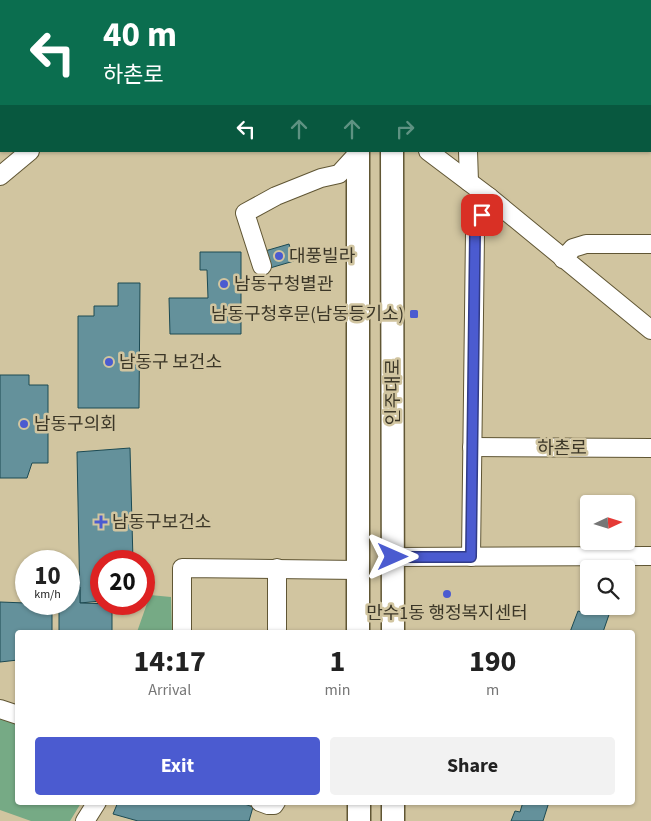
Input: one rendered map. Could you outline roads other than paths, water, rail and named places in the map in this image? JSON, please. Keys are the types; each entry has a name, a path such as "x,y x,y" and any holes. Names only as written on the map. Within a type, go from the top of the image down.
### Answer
{"main road":[{"name":"인주대로","path":"358,152 358,630"},
{"name":"인주대로","path":"392,152 393,630"},
{"path":"359,805 359,821"},
{"path":"393,805 393,821"}],"street":[{"path":"0,176 29,152"},
{"name":"인주대로","path":"262,266 244,213 276,196 321,178 339,174 358,152"},
{"path":"429,152 489,197 562,259 651,330"},
{"path":"468,152 469,182"},
{"path":"471,557 475,233 489,197"},
{"path":"562,259 573,248 586,244 651,244"},
{"name":"하촌로","path":"472,447 651,448"},
{"path":"393,557 651,556"},
{"path":"182,630 182,568 358,570"},
{"path":"277,568 277,630"},
{"path":"0,709 15,714"},
{"path":"85,821 95,805"}],"place":[{"name":"대풍빌라","path":"279,256"},
{"name":"남동구청별관","path":"224,284"},
{"name":"남동구청후문(남동등기소)","path":"414,314"},
{"name":"남동구 보건소","path":"109,362"},
{"name":"남동구의회","path":"24,424"},
{"name":"남동구보건소","path":"101,522"},
{"name":"만수1동 행정복지센터","path":"447,594"}]}
